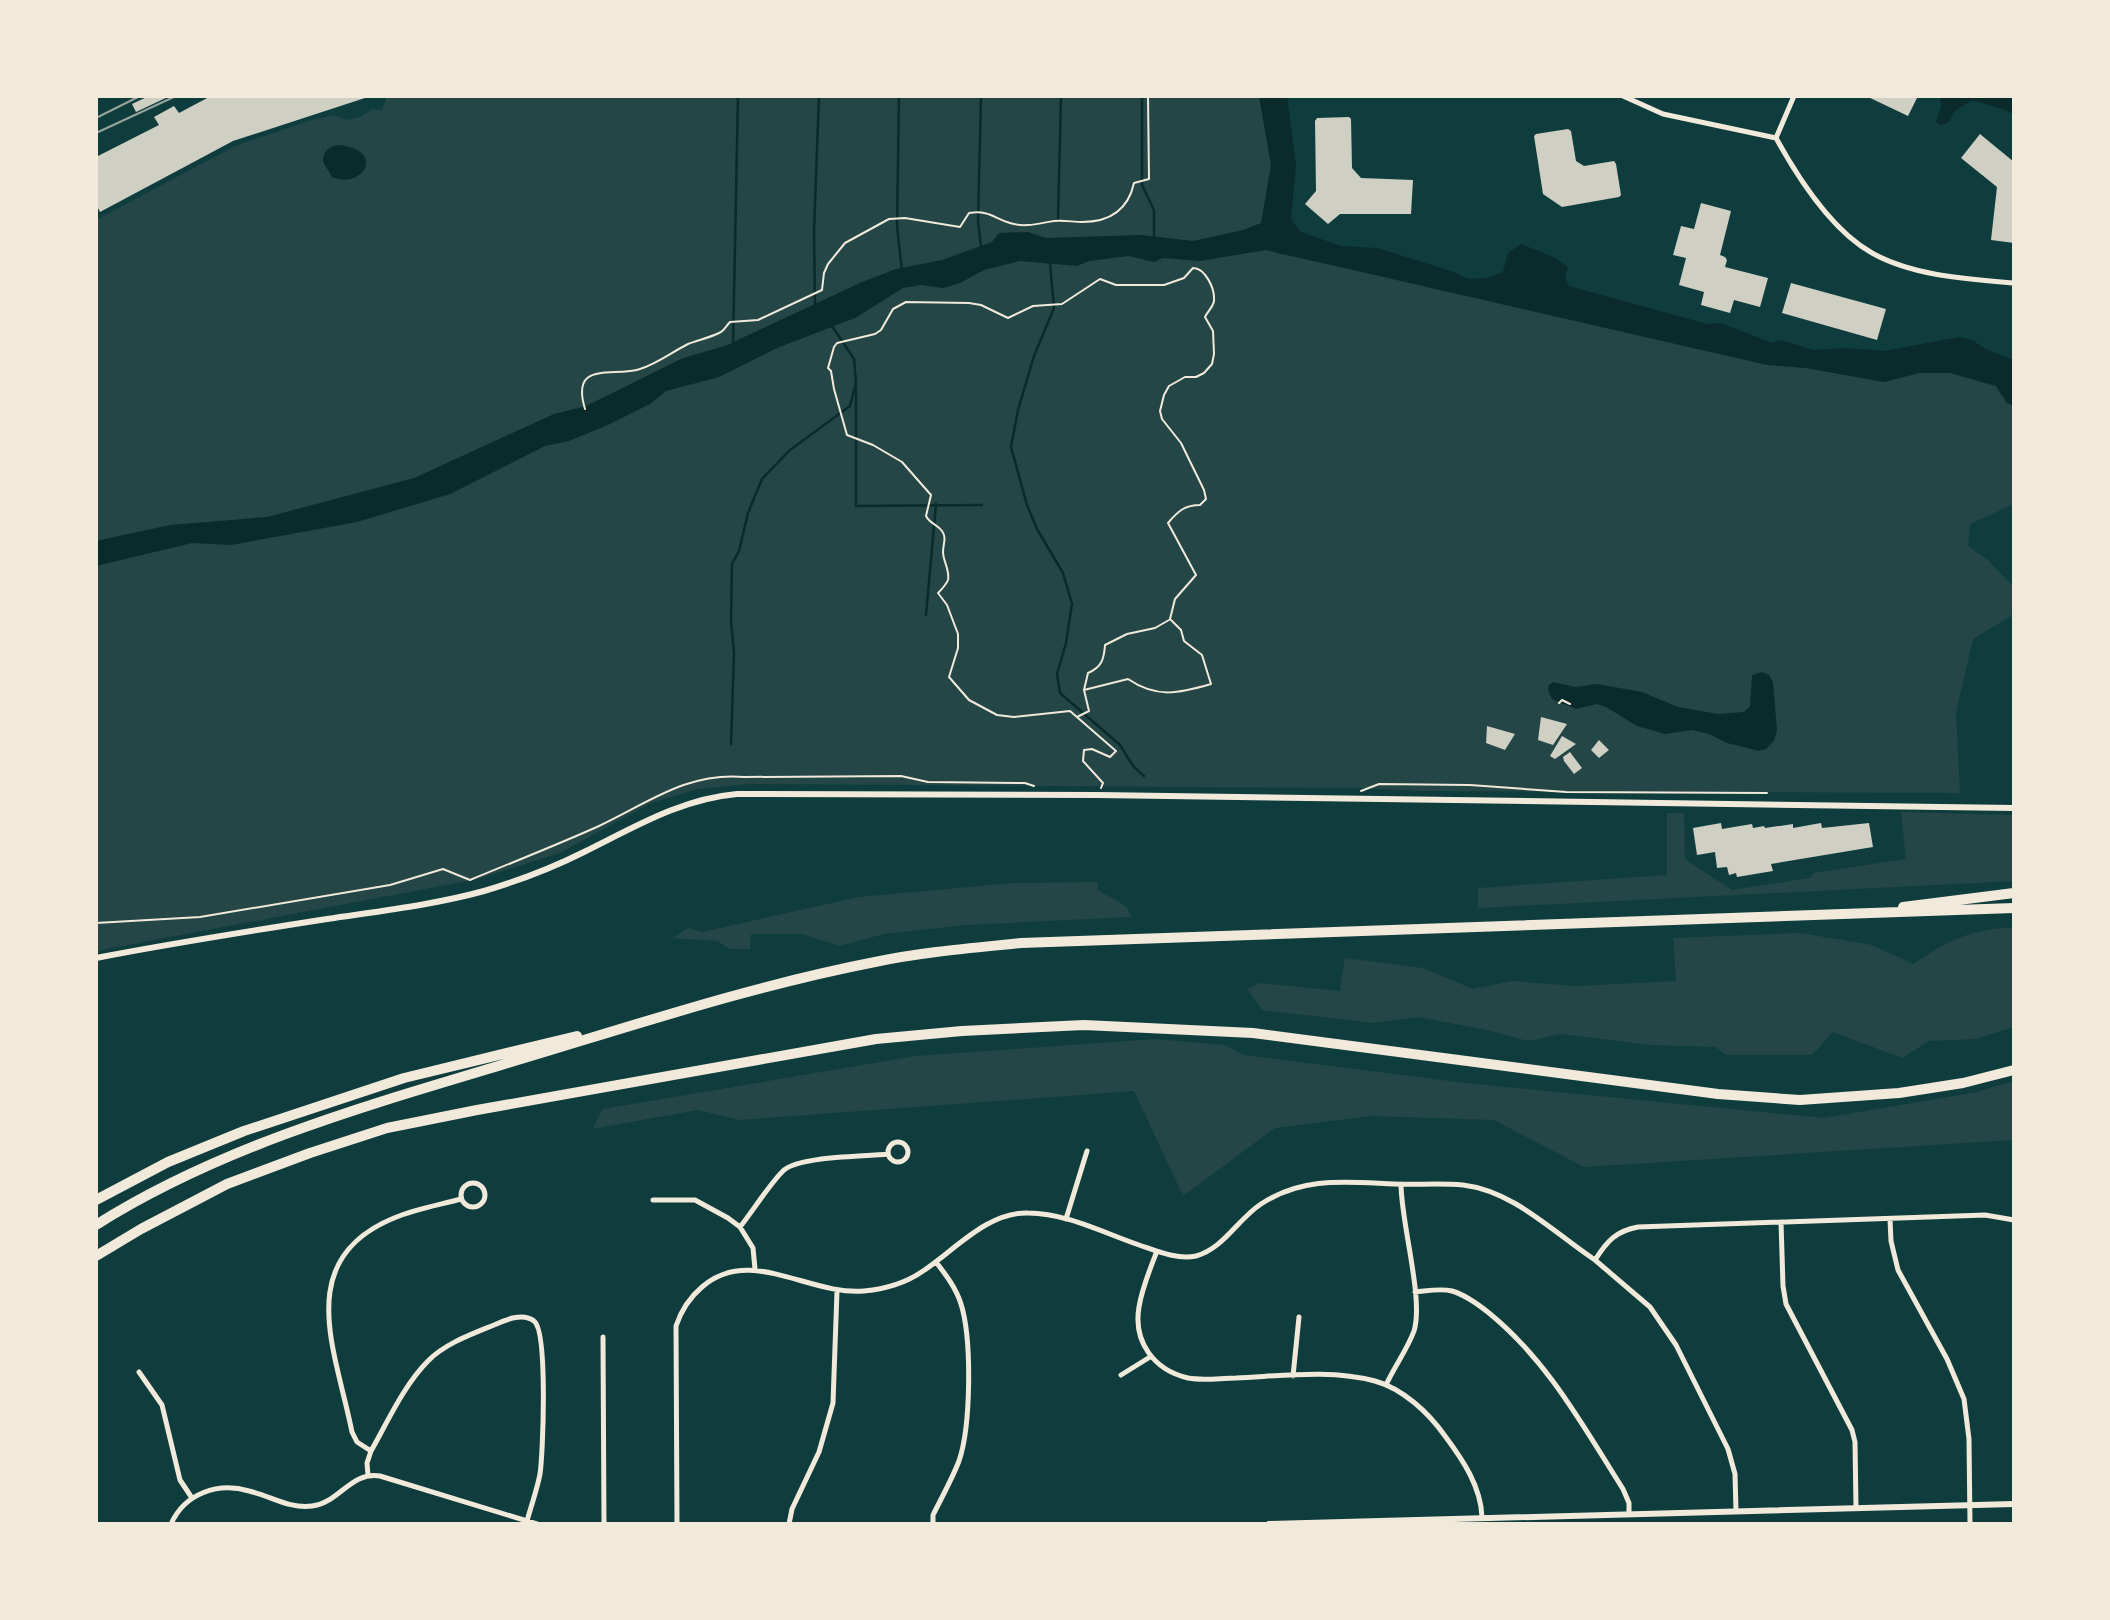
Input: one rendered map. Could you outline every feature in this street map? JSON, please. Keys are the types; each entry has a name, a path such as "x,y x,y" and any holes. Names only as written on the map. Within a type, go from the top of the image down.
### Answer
{"highway":[{"path":"1841,915 2014,893"},
{"path":"96,1225 139,1198 186,1175 278,1138 457,1079 665,1016 816,975 876,962 1021,943 2014,908"},
{"path":"96,1200 168,1161 244,1131 358,1092 404,1078 665,1016"},
{"path":"96,1256 141,1228 227,1184 387,1128 862,1041 962,1031 1084,1026 1253,1033 1718,1094 1800,1100 1899,1093 1963,1083 2012,1071"}],"street":[{"path":"1623,96 1644,107 1680,117 1776,138"},
{"path":"1776,138 1794,96"},
{"path":"1776,138 1788,161 1829,214 1855,241 1871,252 1904,266 1938,274 2014,283"},
{"path":"96,958 472,894 513,882 555,865 674,808 723,795 1098,795 2014,808"},
{"path":"1066,1219 1087,1151"},
{"path":"740,1227 780,1174 792,1166 807,1161 888,1154"},
{"path":"677,1524 676,1326 685,1306 709,1280 732,1271 755,1269 837,1291 866,1291 895,1286 922,1272 994,1221 1007,1216 1033,1213 1066,1219 1157,1251 1186,1257 1210,1250 1255,1208 1270,1198 1298,1186 1332,1181 1463,1185 1494,1193 1527,1212 1595,1260 1650,1307 1676,1345 1732,1460 1736,1511"},
{"path":"476,1183 484,1191 482,1203 474,1207 466,1205 461,1199 461,1191 469,1184 476,1183"},
{"path":"1386,1385 1413,1332 1416,1310 1401,1205 1401,1184"},
{"path":"371,1451 358,1442 352,1432 331,1338 328,1303 338,1262 361,1238 378,1226 412,1212 461,1199"},
{"path":"653,1200 695,1200 728,1218 740,1227 753,1248 755,1269"},
{"path":"1595,1260 1610,1238 1627,1229 1985,1215 2014,1220"},
{"path":"1890,1219 1892,1248 1898,1270 1947,1359 1964,1399 1969,1439 1970,1524"},
{"path":"1781,1223 1783,1286 1790,1314 1852,1430 1855,1442 1856,1508"},
{"path":"1157,1251 1138,1309 1139,1334 1150,1357 1167,1370 1190,1378 1346,1376 1386,1385 1415,1403 1455,1448 1479,1495 1482,1517"},
{"path":"933,1524 933,1514 958,1463 962,1448 968,1385 966,1332 961,1304 950,1281 936,1262"},
{"path":"1415,1292 1438,1290 1466,1297 1506,1327 1532,1353 1564,1396 1623,1489 1629,1503 1629,1514"},
{"path":"789,1524 792,1509 819,1452 833,1403 837,1291"},
{"path":"1293,1376 1298,1317"},
{"path":"368,1475 367,1463 371,1451 415,1377 429,1359 457,1342 510,1319 526,1318 535,1321 543,1349 542,1455 540,1476 527,1521"},
{"path":"603,1337 604,1524"},
{"path":"1121,1375 1150,1357"},
{"path":"139,1372 162,1405 180,1480 192,1498"},
{"path":"171,1524 181,1507 192,1498 212,1490 234,1488 288,1505 317,1506 368,1475 380,1476 537,1524"},
{"path":"1269,1524 2014,1504"},
{"path":"1585,1515 1586,1524"}],"path":[{"path":"585,409 581,394 585,381 604,371 637,370 651,365 688,344 722,332 732,321 758,320 820,291 828,264 845,243 892,219 960,227 969,213 987,212 1011,224 1035,225 1055,221 1093,222 1121,211 1131,197 1134,183 1149,179 1148,96"},
{"path":"1098,795 1103,783 1083,761 1084,750 1092,749 1110,757 1115,755 1116,751 1070,711 1036,716 998,715 969,700 951,681 950,671 959,641 954,620 938,593 947,582 943,552 946,543 939,528 930,523 926,516 931,495 902,462 873,445 850,438 845,431 828,368 834,347 838,343 875,334 881,330 893,309 906,302 969,303 981,305 1008,318 1033,306 1062,304 1100,279 1116,285 1164,285 1184,278 1193,268 1200,269 1206,274 1214,298 1213,306 1205,317 1213,331 1212,364 1204,373 1196,377 1185,377 1169,386 1160,411 1162,419 1181,443 1206,494 1206,499 1200,505 1191,505 1178,511 1168,523 1196,575 1175,599 1170,619"},
{"path":"1077,717 1089,711 1084,690 1088,673 1098,668 1104,658 1105,645 1127,634 1156,628 1170,619"},
{"path":"1084,690 1128,679 1142,689 1163,693 1187,691 1211,684 1202,655 1184,641 1181,630 1170,619"},
{"path":"1559,703 1562,700 1570,704"},
{"path":"1356,794 1379,784 1470,785 1631,793 1767,793"}],"shaded area":[{"path":"387,96 1273,96 1276,253 1599,323 1780,366 1884,382 1919,373 1950,373 1996,386 2007,403 2014,406 2014,504 1970,524 1968,546 1988,560 2013,586 2011,616 1973,639 1956,713 1960,793 748,784 698,789 651,803 560,853 478,879 96,951 96,220 235,146 315,119 334,115 346,120 360,117 373,109 382,111"},
{"path":"1259,96 1287,96 1296,165 1291,219 1301,232 1341,246 1377,248 1454,272 1468,279 1488,278 1503,272 1508,253 1521,244 1554,257 1568,267 1565,278 1569,286 1707,324 1721,323 1772,343 1781,340 1813,350 1846,348 1885,351 1959,337 1972,340 1987,350 2014,360 2014,406 2007,403 1996,386 1950,373 1919,373 1884,382 1806,368 1767,365 1266,250 1200,261 1163,258 1154,262 1129,256 1089,261 1077,266 1020,261 984,270 960,283 943,288 921,285 903,288 855,318 777,348 719,377 666,391 650,404 608,425 569,441 545,446 450,494 357,522 231,545 192,543 96,566 96,541 170,525 267,517 414,478 554,414 586,406 683,358 725,346 862,282 896,269 942,260 992,242 999,233 1028,232 1046,238 1141,235 1193,241 1243,230 1261,223 1271,165"},
{"path":"1940,96 2014,96 2014,115 1972,100 1955,111 1948,123 1940,125 1936,122 1941,107"},
{"path":"340,145 363,154 366,161 365,168 353,178 343,180 332,177 323,162 327,150"},
{"path":"1762,672 1769,675 1773,682 1777,730 1774,741 1766,749 1759,751 1692,730 1665,734 1637,726 1597,704 1576,709 1552,699 1548,690 1553,682 1575,687 1597,684 1642,692 1678,707 1718,714 1744,712 1750,706 1752,675"},
{"path":"1901,812 2014,815 2014,881 1478,908 1478,888 1667,875 1667,813 1684,813 1685,859 1732,890 1810,878 1813,873 1906,859"},
{"path":"1098,882 1098,890 1127,907 1131,917 966,925 884,934 839,946 803,934 751,934 750,949 730,949 717,941 672,938 688,928 702,932 859,897 1013,883"},
{"path":"2014,927 2014,1027 1975,1039 1929,1041 1902,1058 1833,1032 1812,1055 1726,1055 1716,1047 1650,1045 1561,1034 1528,1041 1418,1017 1374,1023 1262,1010 1247,989 1260,983 1340,991 1345,958 1423,968 1473,989 1512,981 1576,986 1676,981 1673,938 1800,933 1872,945 1913,964 1960,938"},
{"path":"1155,1039 1225,1045 1244,1055 1465,1083 1824,1118 1977,1092 2014,1081 2014,1140 1584,1167 1494,1120 1371,1116 1275,1128 1183,1196 1134,1091 739,1120 698,1110 592,1129 603,1109 916,1056"}],"building":[{"path":"149,96 170,96 136,112 132,104"},
{"path":"211,96 368,97 233,141 100,212 96,204 96,157 159,125 154,117 174,106 179,113"},
{"path":"1866,96 1918,96 1908,116"},
{"path":"1349,117 1352,168 1361,178 1413,180 1411,214 1340,214 1328,224 1305,204 1316,191 1315,121 1317,118"},
{"path":"1568,129 1571,131 1576,161 1584,166 1614,161 1621,195 1619,197 1562,207 1543,194 1534,136"},
{"path":"1980,134 2014,162 2014,243 1991,240 1997,187 1961,158"},
{"path":"1701,203 1731,211 1720,255 1727,260 1725,267 1768,278 1760,307 1734,300 1730,313 1701,305 1704,292 1679,285 1686,258 1673,255 1681,226 1694,229"},
{"path":"1791,283 1886,309 1877,340 1782,313"},
{"path":"1541,717 1567,724 1553,745 1538,740"},
{"path":"1487,726 1515,734 1505,750 1486,743"},
{"path":"1562,736 1576,744 1555,759 1550,756"},
{"path":"1599,740 1609,750 1599,758 1591,750"},
{"path":"1570,752 1582,768 1574,774 1563,757"},
{"path":"1721,823 1722,829 1752,824 1753,828 1765,828 1793,824 1793,828 1821,823 1822,828 1869,823 1873,847 1771,864 1773,871 1737,877 1736,873 1729,875 1727,867 1717,868 1715,852 1697,855 1693,828"}],"waterway":[{"path":"733,345 738,96"},
{"path":"815,306 814,231 819,96"},
{"path":"899,96 897,226 902,271"},
{"path":"981,96 978,221 981,247"},
{"path":"1058,219 1061,96"},
{"path":"1142,96 1142,185 1154,210 1154,237"},
{"path":"1050,263 1054,308 1034,356 1018,410 1011,447 1027,505 1037,529 1063,573 1072,604 1066,643 1057,674 1060,693 1120,745 1133,766 1144,776"},
{"path":"731,744 734,653 731,621 732,564 739,551 748,513 762,479 790,450 850,406 856,383 854,359 832,326"},
{"path":"856,386 856,506 982,505"},
{"path":"926,615 936,504"}],"tram line":[{"path":"96,118 140,96"},
{"path":"96,133 176,96"}]}
